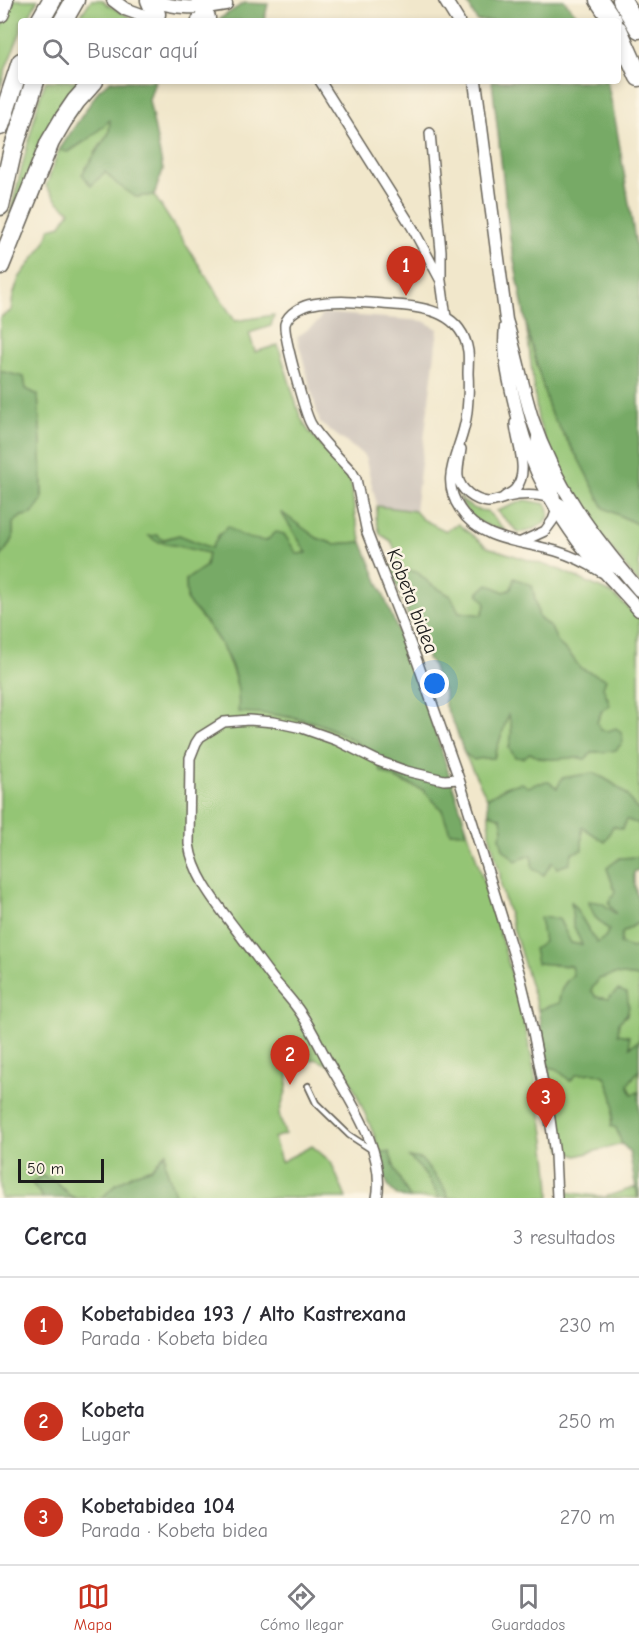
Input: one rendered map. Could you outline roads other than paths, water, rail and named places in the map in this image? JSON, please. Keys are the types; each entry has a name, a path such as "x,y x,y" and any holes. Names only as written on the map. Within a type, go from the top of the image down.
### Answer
{"highway":[{"path":"0,13 4,0"},
{"path":"42,18 52,0"},
{"path":"65,18 75,0"},
{"path":"151,0 156,18"},
{"path":"201,0 203,15"},
{"path":"599,0 611,18"},
{"path":"622,0 639,29"},
{"path":"621,36 639,77"},
{"path":"0,126 18,71"},
{"path":"0,206 12,153 33,84"},
{"path":"0,266 50,142 76,101 91,84"}],"street":[{"path":"113,0 125,9 148,18"},
{"path":"151,0 165,6 211,7 230,2"},
{"path":"444,0 456,18"},
{"path":"203,15 230,2"},
{"path":"322,84 412,227 441,280"},
{"path":"475,84 506,320 537,432 553,469 579,516 639,590"},
{"path":"430,133 446,317 463,335 468,350 469,386 465,424 454,458 451,495 460,511 476,527 493,535 573,557 587,563 611,579"},
{"name":"Kobeta bidea","path":"446,317 435,311 416,307 328,302 309,304 294,311 288,317 285,331 311,424 356,479 367,533 417,658 459,779 519,972 530,1017 550,1119 555,1155 556,1198"},
{"path":"506,320 504,346 513,398 524,442 543,484 579,542 639,610"},
{"path":"502,498 516,488 522,475 513,398"},
{"path":"521,542 544,531 553,520 554,489 535,448 537,432"},
{"path":"461,440 458,477 465,491 488,502 530,494 564,506 607,564 625,573"},
{"path":"377,1198 378,1170 354,1105 302,1014 269,974 202,881 189,844 190,758 200,737 210,730 224,722 249,720 302,728 336,740 378,761 406,771 444,780 459,779"}],"lane":[{"path":"308,1086 316,1103 349,1135 372,1150"}],"place":[{"name":"Kobetabidea 193 / Alto Kastrexana","path":"406,296"},
{"name":"Kobeta","path":"290,1085"},
{"name":"Kobetabidea 104","path":"546,1128"}]}
